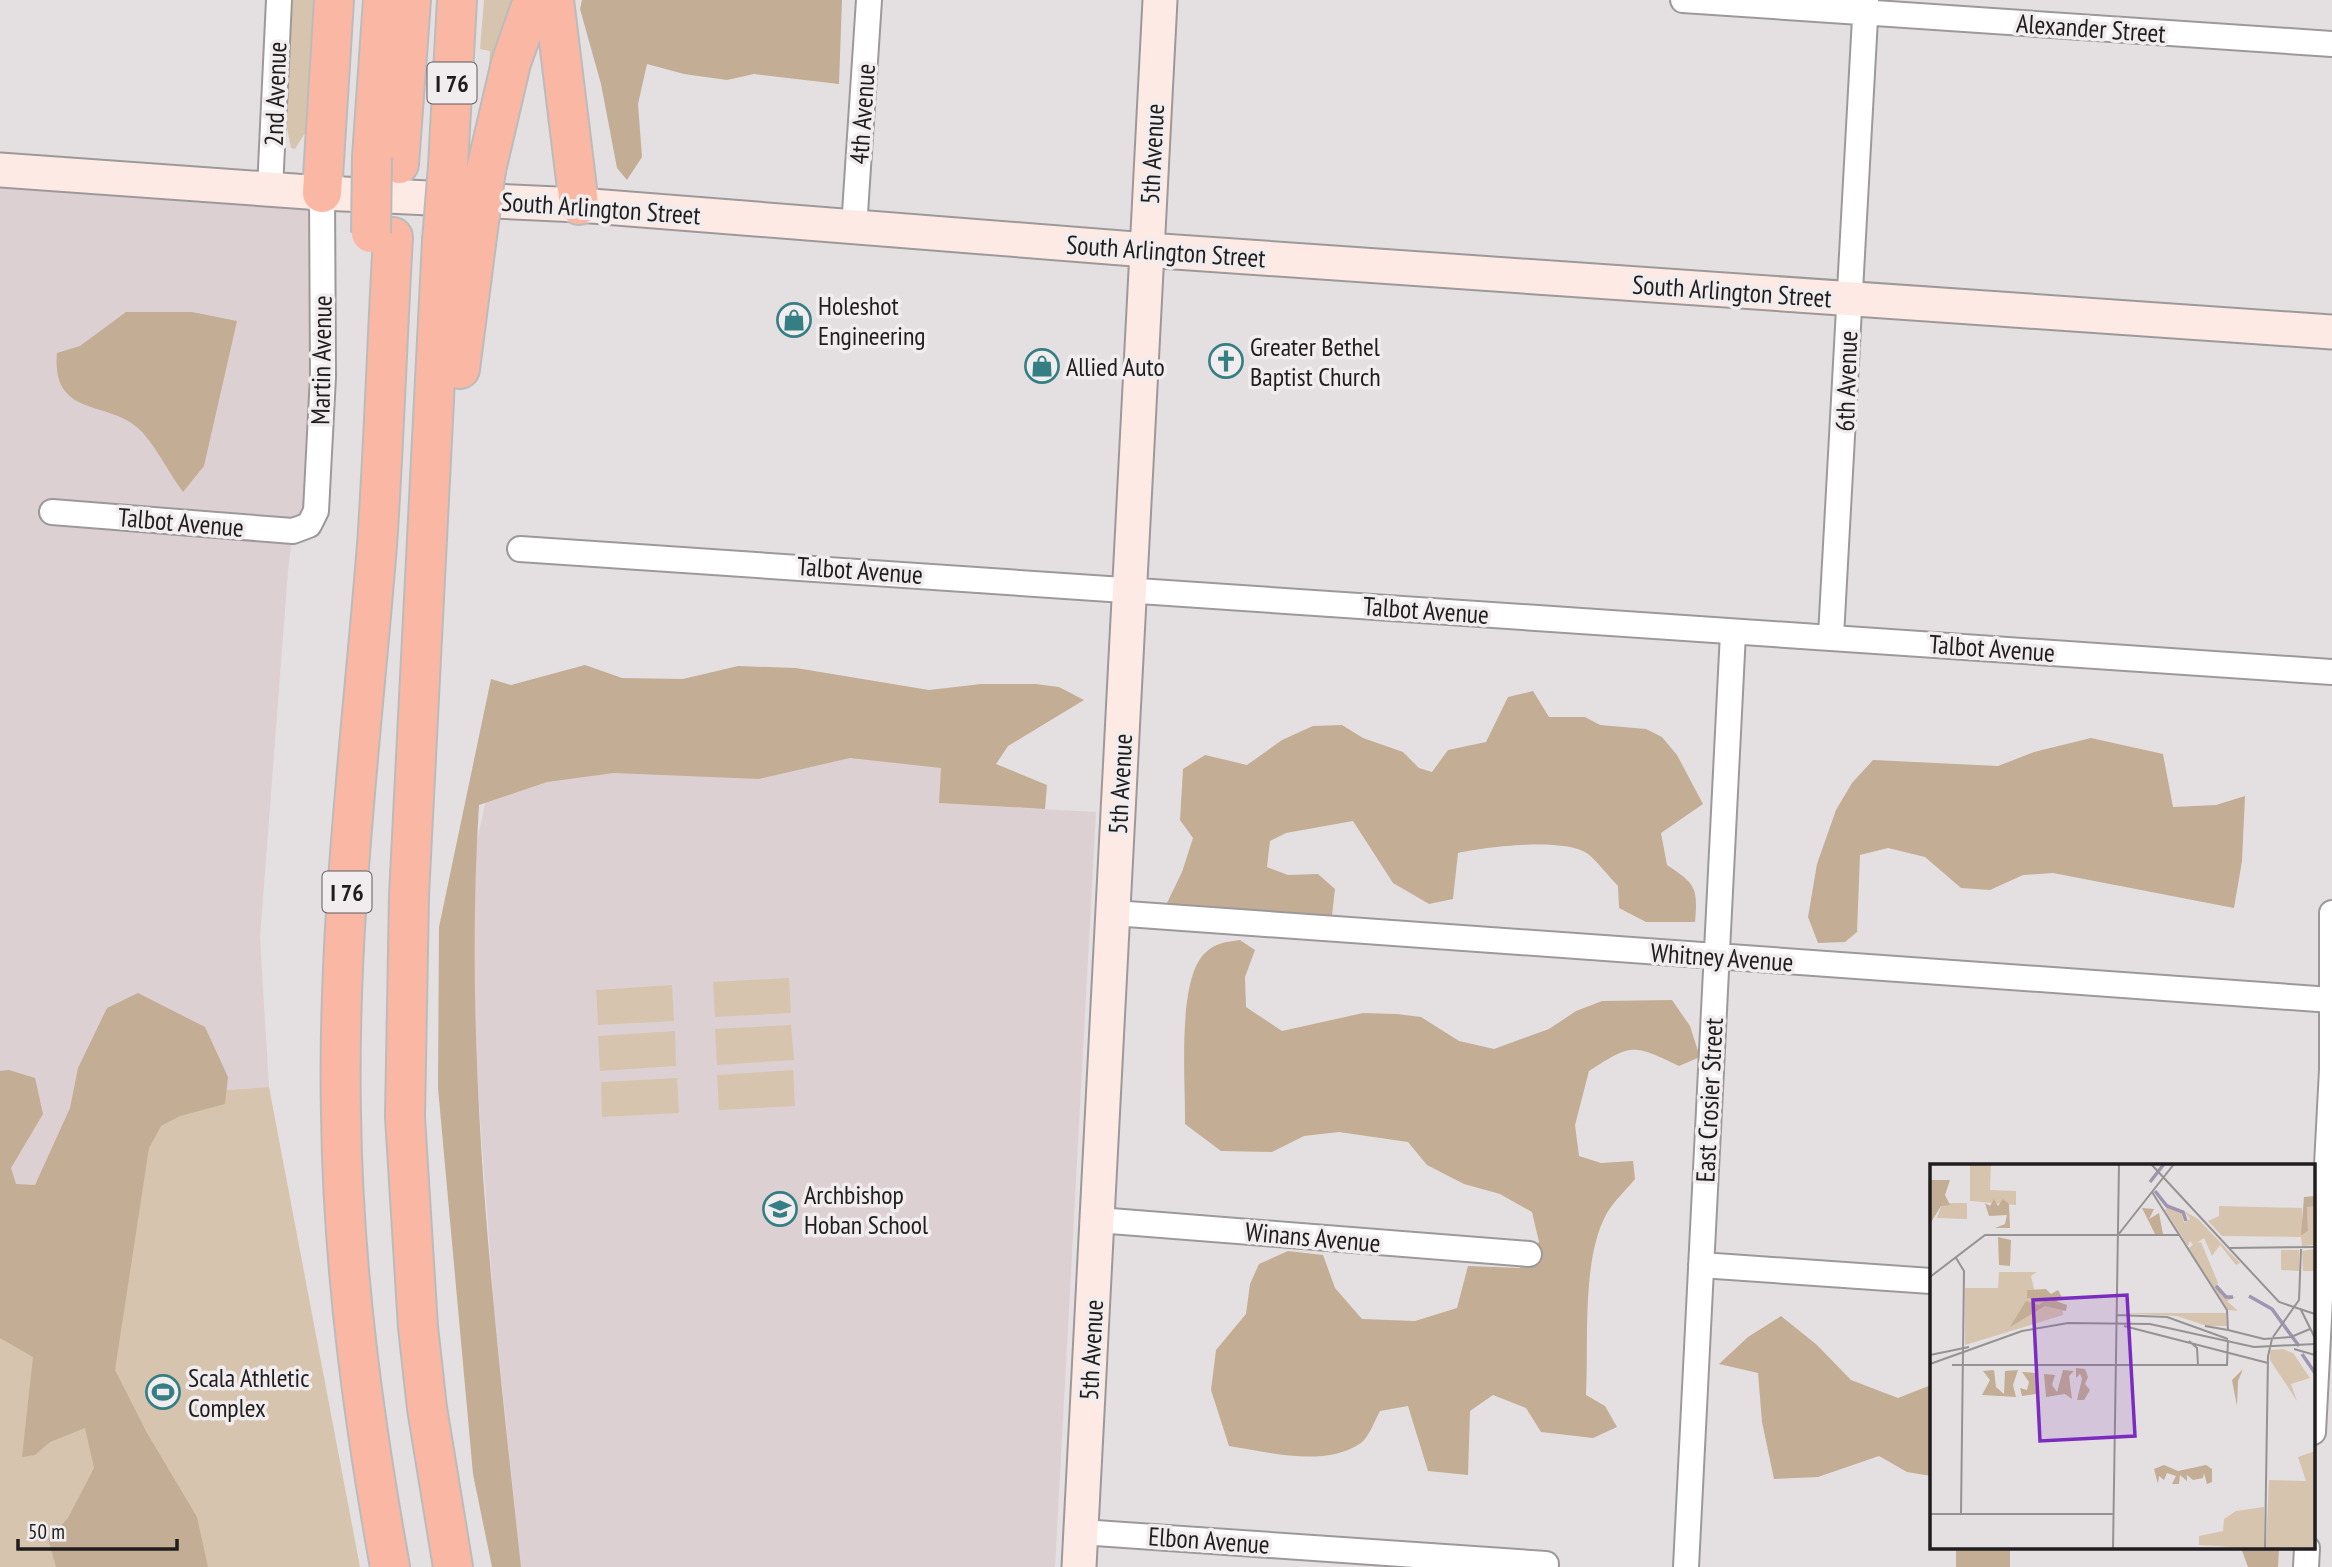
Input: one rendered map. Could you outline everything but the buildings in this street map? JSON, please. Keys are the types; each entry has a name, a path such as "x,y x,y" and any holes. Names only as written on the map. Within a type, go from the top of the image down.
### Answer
{"highway":[{"path":"322,193 334,0"},
{"path":"383,0 386,160"},
{"name":"I 76","path":"390,1567 367,1437 355,1342 346,1242 341,1109 345,913 377,542 382,235 386,160 411,0"},
{"name":"I 76","path":"453,1567 427,1408 418,1327 405,1117 408,922 421,680 459,243 448,166 457,0"},
{"path":"459,243 486,170 511,63 533,0"},
{"path":"554,0 579,205"}],"main road":[{"name":"5th Avenue","path":"1079,1567 1160,0"},
{"name":"South Arlington Street","path":"0,170 322,193 579,205 1147,250 2332,332"}],"street":[{"name":"2nd Avenue","path":"271,188 279,0"},
{"name":"4th Avenue","path":"855,228 869,0"},
{"name":"Alexander Street","path":"1683,0 1866,5 2332,44"},
{"name":"6th Avenue","path":"1831,636 1866,5"},
{"name":"Martin Avenue","path":"309,525 316,511 323,376 322,193"},
{"name":"Talbot Avenue","path":"52,512 293,531 309,525"},
{"name":"Talbot Avenue","path":"520,549 1130,588 1733,633 1831,636 2332,672"},
{"name":"East Crosier Street","path":"1686,1567 1733,633"},
{"name":"Whitney Avenue","path":"1113,913 2332,1000"},
{"path":"2314,1416 2332,1069 2332,913"},
{"name":"Winans Avenue","path":"1098,1220 1529,1254"},
{"path":"1700,1265 1930,1281"},
{"name":"Elbon Avenue","path":"1081,1531 1546,1564"}],"shaded area":[{"path":"291,0 318,0 307,130 295,149 291,148 285,118"},
{"path":"484,0 518,0 487,105 490,51 480,49"},
{"path":"582,0 842,0 839,84 754,74 727,80 684,74 647,64 638,104 642,157 627,180 617,168 601,84 580,9"},
{"path":"0,170 322,193 316,511 293,531 260,938 269,1087 125,1097 0,1296"},
{"path":"126,312 192,312 237,321 204,466 183,492 143,433 116,415 74,399 64,389 58,375 57,353 80,346"},
{"path":"585,665 622,678 683,679 738,666 796,668 929,690 981,684 1036,684 1059,687 1084,700 1008,746 996,764 1047,785 1045,809 939,803 941,768 850,758 759,779 614,773 547,782 479,805 475,901 478,1092 492,1282 521,1567 492,1567 473,1474 438,1088 439,927 491,679 511,685"},
{"name":"Archbishop Hoban School","path":"511,685 943,724 940,803 1096,812 1055,1567 521,1567 494,1308 464,900"},
{"path":"1533,691 1549,717 1585,717 1600,725 1646,729 1662,737 1677,755 1703,804 1661,833 1667,865 1684,877 1693,888 1696,901 1695,922 1646,922 1619,908 1618,886 1600,865 1588,854 1562,846 1505,846 1458,853 1453,899 1429,904 1393,883 1353,821 1286,833 1270,841 1267,867 1288,875 1318,874 1335,889 1332,915 1303,922 1166,905 1182,872 1193,838 1180,820 1183,769 1205,755 1247,765 1282,740 1313,726 1342,725 1363,738 1403,752 1419,768 1432,772 1448,750 1486,742 1508,697"},
{"path":"2091,738 2163,754 2173,807 2216,805 2245,796 2242,861 2234,908 2053,873 2023,875 1990,890 1961,888 1925,857 1888,848 1860,855 1857,932 1845,942 1818,943 1808,917 1817,864 1836,810 1852,783 1873,760 1998,766 2034,752"},
{"path":"1240,940 1255,950 1245,977 1246,1007 1282,1031 1363,1013 1397,1014 1421,1017 1459,1041 1494,1049 1549,1029 1576,1011 1602,1001 1672,1000 1690,1026 1700,1057 1679,1066 1642,1051 1624,1051 1615,1055 1589,1071 1575,1125 1579,1156 1601,1163 1633,1161 1635,1179 1607,1213 1599,1232 1593,1254 1588,1302 1586,1395 1605,1406 1617,1427 1593,1438 1541,1432 1526,1408 1493,1395 1470,1411 1468,1475 1428,1471 1408,1406 1380,1411 1361,1443 1330,1455 1296,1456 1229,1446 1211,1390 1216,1350 1246,1314 1250,1284 1259,1264 1288,1251 1323,1255 1335,1288 1362,1319 1415,1321 1457,1308 1468,1266 1520,1268 1539,1242 1532,1212 1500,1194 1464,1184 1427,1165 1408,1142 1339,1132 1304,1136 1272,1152 1221,1151 1185,1124 1184,1034 1190,986 1196,967 1205,953 1225,942"},
{"path":"789,978 791,1013 715,1017 713,982"},
{"path":"672,985 674,1021 598,1025 596,990"},
{"path":"138,993 205,1027 228,1077 225,1104 180,1116 161,1126 149,1148 115,1370 147,1433 197,1517 208,1567 56,1567 48,1539 68,1518 94,1468 85,1428 50,1442 35,1455 22,1457 33,1357 0,1338 0,1071 9,1070 35,1078 43,1114 11,1168 16,1184 35,1185 70,1108 78,1068 107,1008"},
{"path":"791,1025 794,1060 717,1065 715,1029"},
{"path":"675,1031 676,1066 600,1071 598,1036"},
{"path":"793,1070 795,1106 719,1110 717,1075"},
{"path":"677,1078 679,1113 602,1117 601,1082"},
{"name":"Scala Athletic Complex","path":"269,1087 360,1567 0,1567 0,1296 125,1097"},
{"path":"1781,1316 1817,1345 1851,1380 1898,1398 1930,1385 1930,1476 1907,1472 1879,1456 1818,1477 1774,1479 1762,1422 1758,1373 1719,1364 1748,1337"},
{"path":"1956,1550 2010,1550 2010,1567 1956,1567"},
{"path":"2242,1550 2279,1550 2278,1567 2248,1567"}],"place":[{"name":"Holeshot Engineering","path":"794,320"},
{"name":"Greater Bethel Baptist Church","path":"1226,361"},
{"name":"Allied Auto","path":"1042,366"},
{"name":"Archbishop Hoban School","path":"780,1209"},
{"name":"Scala Athletic Complex","path":"163,1392"}]}
